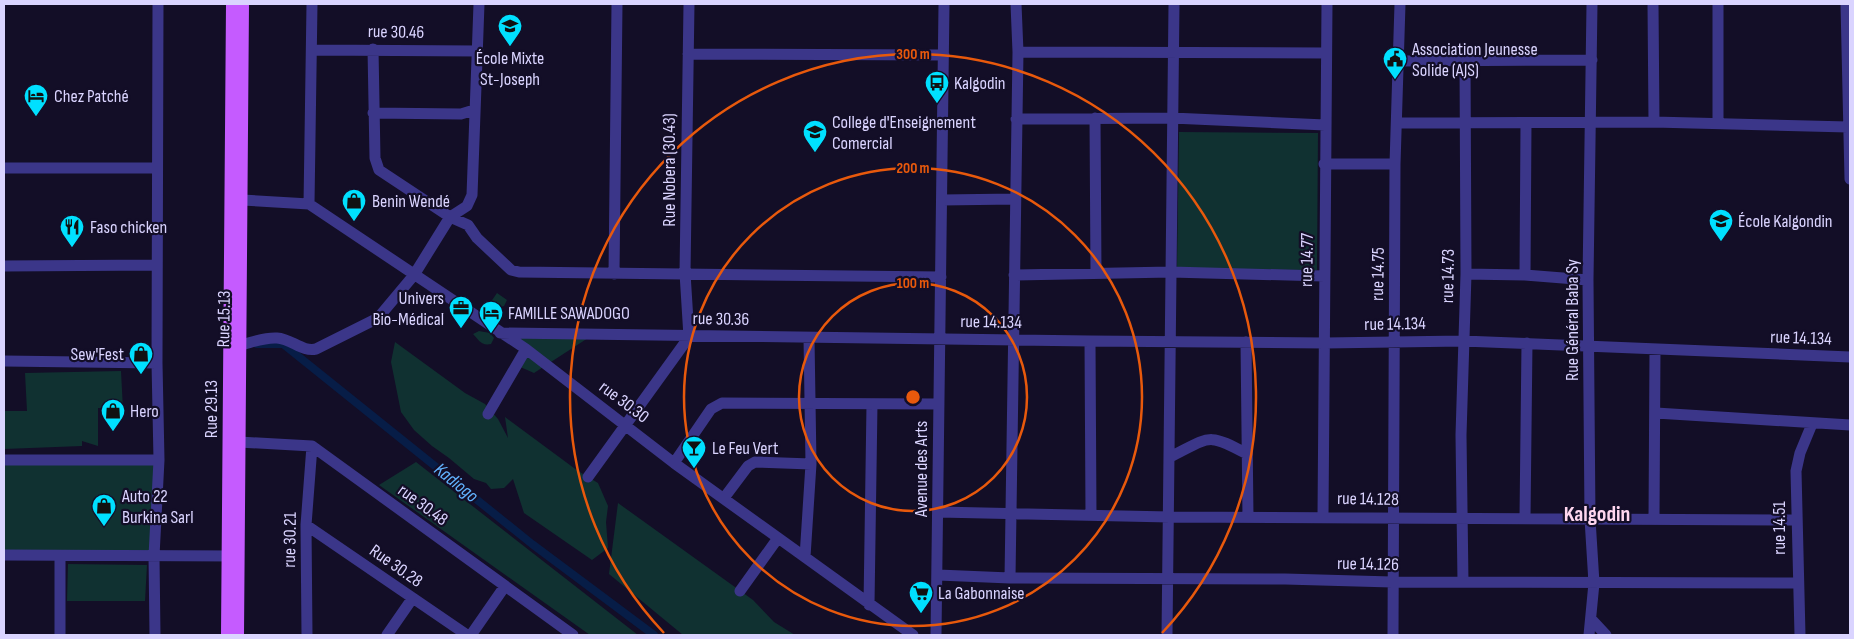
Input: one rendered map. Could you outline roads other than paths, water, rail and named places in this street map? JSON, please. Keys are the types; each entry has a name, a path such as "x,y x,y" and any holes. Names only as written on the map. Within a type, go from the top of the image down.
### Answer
{"main road":[{"name":"Rue 29.13","path":"227,635 234,556 232,4"},
{"name":"Rue 15.13","path":"238,635 234,556 241,345 243,4"}],"street":[{"path":"154,635 154,556 159,460 157,363 158,4"},
{"path":"242,200 309,204 313,50 312,4"},
{"path":"241,345 277,338 310,351 378,318 414,275 450,217 467,206 472,196 479,4"},
{"path":"614,274 616,4"},
{"name":"Rue Nobera (30.43)","path":"689,4 685,273 689,337"},
{"name":"Avenue des Arts","path":"936,635 944,4"},
{"path":"1010,578 1014,199 1018,52 1016,4"},
{"path":"1167,635 1170,517 1174,4"},
{"name":"rue 14.77","path":"1323,516 1325,343 1324,164 1327,4"},
{"name":"rue 14.75","path":"1393,635 1395,164 1398,122 1400,4"},
{"name":"Rue Général Baba Sy","path":"1589,635 1592,620 1594,583 1590,519 1588,280 1592,4"},
{"path":"1653,4 1654,122"},
{"path":"1718,4 1718,123"},
{"path":"1846,4 1850,179"},
{"path":"373,49 375,158 379,170 450,217 468,225 477,238 511,270 519,272 614,274 685,273 941,277"},
{"name":"rue 30.46","path":"313,50 478,51"},
{"path":"1018,52 1326,53"},
{"path":"688,54 944,56"},
{"name":"rue 14.73","path":"1462,582 1463,341 1466,274 1464,122 1466,60"},
{"path":"1398,61 1592,60"},
{"path":"373,113 462,114 474,110"},
{"path":"1095,118 1096,273"},
{"path":"1016,119 1172,118 1325,126"},
{"path":"1398,122 1654,122 1848,127"},
{"path":"1525,275 1526,123"},
{"path":"1324,164 1395,164"},
{"path":"4,168 157,168"},
{"path":"942,200 1014,199"},
{"name":"rue 30.30","path":"309,204 526,349 674,463 913,635"},
{"path":"4,266 158,265"},
{"path":"1014,275 1171,272 1324,276"},
{"path":"1466,274 1525,275 1588,280"},
{"name":"rue 30.36","path":"500,333 689,337 940,338"},
{"path":"588,477 689,337"},
{"path":"805,557 810,464 809,338"},
{"name":"rue 14.134","path":"940,338 1325,343 1463,341 1850,357"},
{"path":"1090,341 1091,515"},
{"path":"1246,342 1248,517"},
{"path":"1525,518 1527,343"},
{"path":"488,414 526,349"},
{"path":"1654,518 1655,349"},
{"path":"4,361 157,363"},
{"path":"674,463 711,409 722,403 939,404"},
{"path":"869,605 872,404"},
{"path":"1656,414 1850,425"},
{"name":"rue 14.51","path":"1800,635 1797,583 1797,462 1812,424"},
{"path":"1170,457 1210,438 1226,442 1247,454"},
{"path":"239,442 312,446"},
{"name":"rue 30.21","path":"307,635 306,526 312,446"},
{"name":"rue 30.48","path":"312,446 505,586 556,631 573,635"},
{"path":"4,460 159,460"},
{"path":"724,498 748,466 755,462 810,464"},
{"name":"rue 14.128","path":"939,512 1170,517 1323,516 1797,520"},
{"name":"Rue 30.28","path":"306,526 466,635"},
{"path":"740,591 778,538"},
{"path":"4,555 234,556"},
{"path":"60,556 60,635"},
{"name":"rue 14.126","path":"938,575 1169,580 1285,579 1392,582 1797,583"},
{"path":"471,635 505,586"},
{"path":"387,635 412,598"},
{"path":"1592,620 1606,635"}],"waterway":[{"name":"Kadiogo","path":"257,344 283,344 532,544 654,635"}],"place":[{"name":"École Mixte St-Joseph","path":"510,47"},
{"name":"Association Jeunesse Solide (AJS)","path":"1395,80"},
{"name":"Kalgodin","path":"937,104"},
{"name":"Chez Patché","path":"36,117"},
{"name":"College d'Enseignement Comercial","path":"815,153"},
{"name":"Benin Wendé","path":"354,222"},
{"name":"École Kalgondin","path":"1721,242"},
{"name":"Faso chicken","path":"72,248"},
{"name":"Univers Bio-Médical","path":"461,329"},
{"name":"FAMILLE SAWADOGO","path":"491,334"},
{"name":"Sew'Fest","path":"141,375"},
{"name":"Hero","path":"113,432"},
{"name":"Le Feu Vert","path":"694,469"},
{"name":"Auto 22 Burkina Sarl","path":"104,527"},
{"name":"La Gabonnaise","path":"921,614"}],"district":[{"name":"Kalgodin","path":"1597,514"}]}
